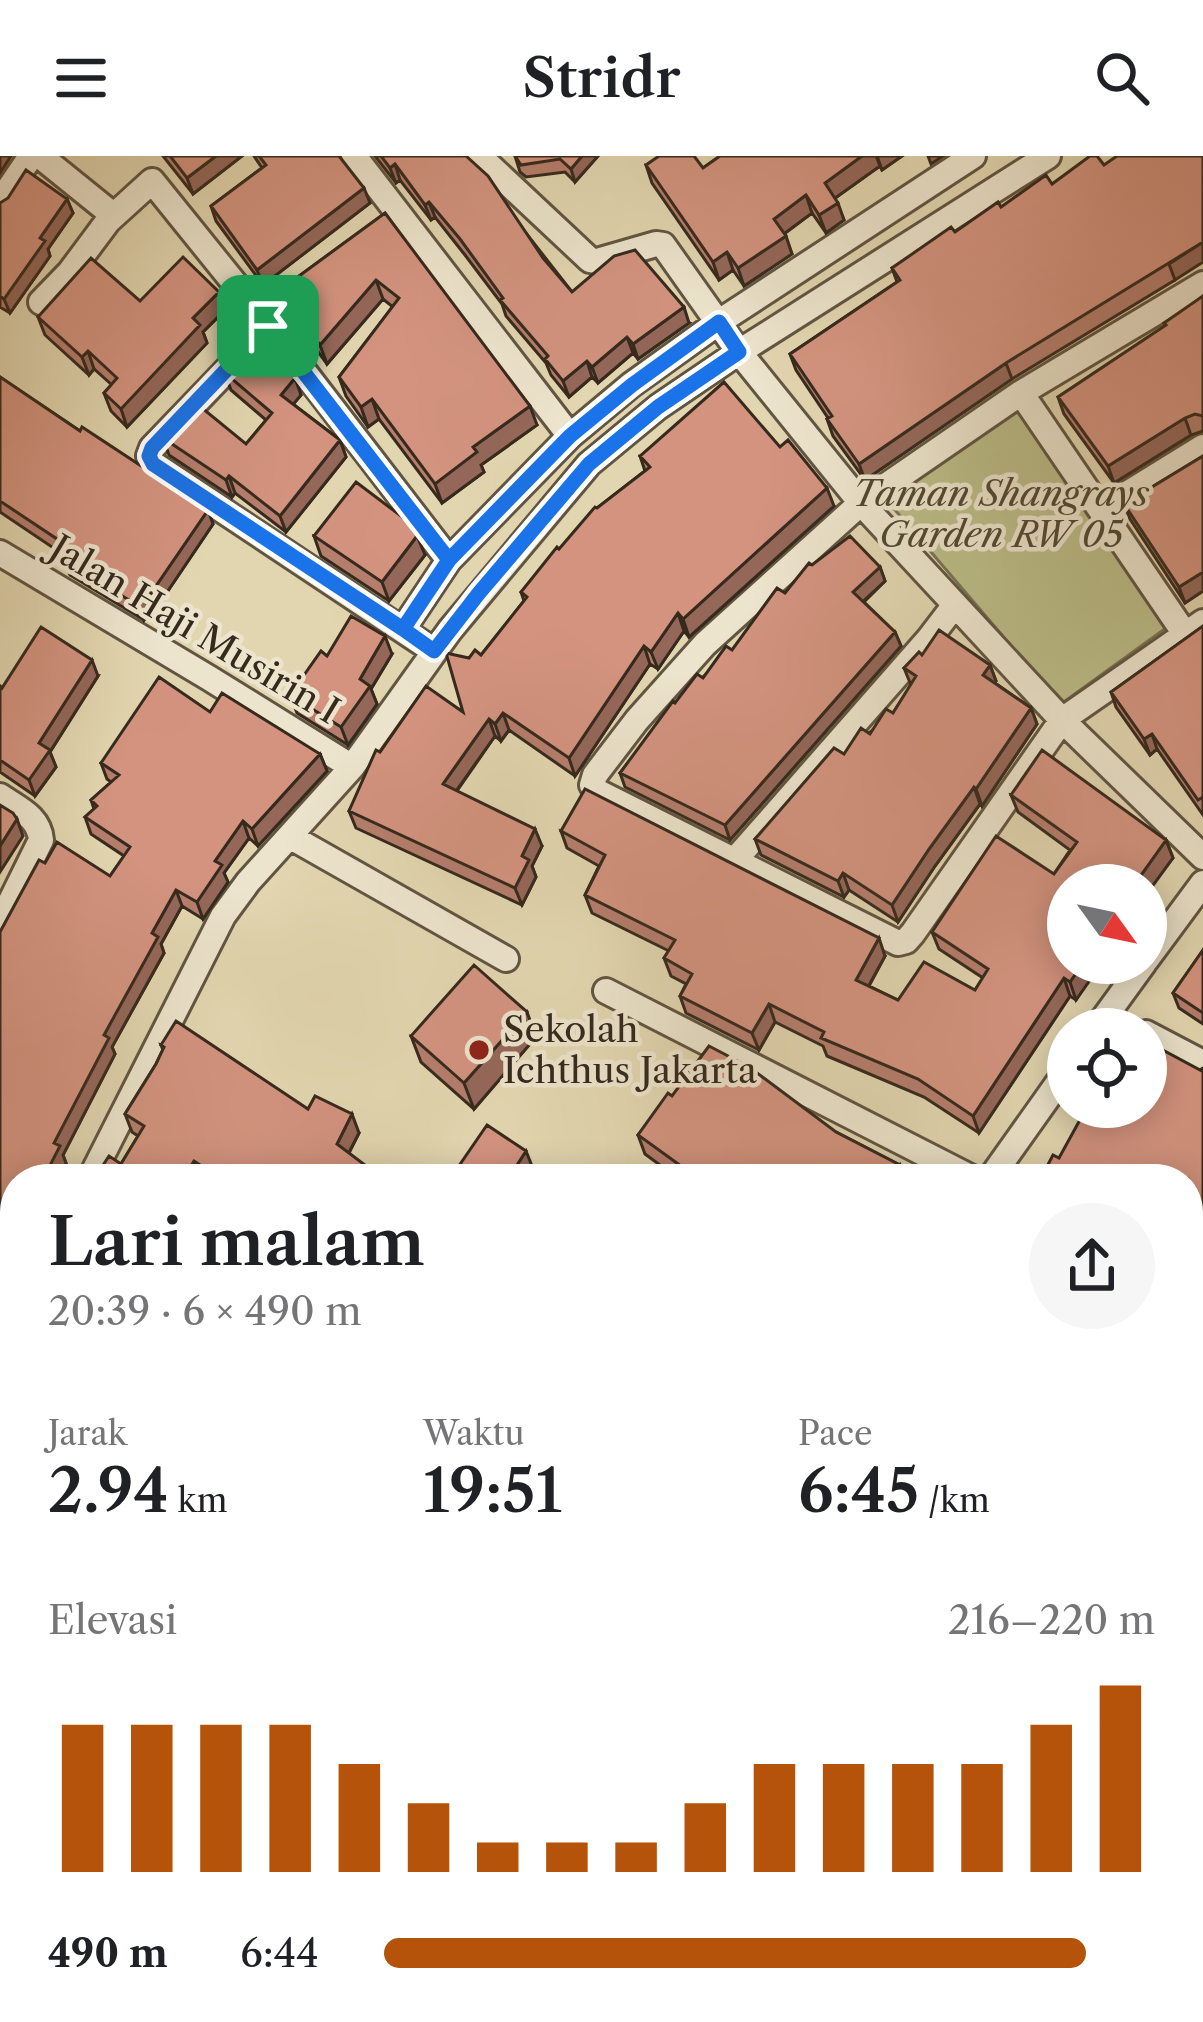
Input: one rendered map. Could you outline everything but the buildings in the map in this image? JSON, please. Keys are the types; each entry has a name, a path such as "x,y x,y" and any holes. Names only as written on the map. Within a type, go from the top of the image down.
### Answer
{"street":[{"path":"0,202 36,156 113,215"},
{"path":"354,156 570,436"},
{"path":"479,156 590,260 664,245 739,352 861,503 1062,720 1203,857"},
{"path":"403,629 449,560 570,436 719,322 973,156"},
{"path":"98,1164 224,916 248,882 352,767 479,593 589,464 658,407 739,352 1048,156"},
{"path":"41,302 113,215 152,181 449,560"},
{"path":"1021,393 1101,510 1194,628 1062,720 906,941 898,943 596,791 592,785 595,775 705,644 861,503 1021,393 1203,284"},
{"path":"268,326 152,448 153,464 434,651"},
{"path":"1101,510 1203,447"},
{"name":"Jalan Haji Musirin I","path":"0,553 352,767"},
{"path":"734,861 954,606"},
{"path":"0,796 35,820 41,840 0,923"},
{"path":"291,837 506,959"},
{"path":"1167,932 1203,883"},
{"path":"606,991 945,1164"},
{"path":"1167,1045 1203,1063"},
{"path":"1002,1164 1047,1099"}],"green space":[{"name":"Taman Shangrays Garden RW 05","path":"1021,401 1173,623 1061,704 884,497"}],"place":[{"name":"Sekolah Ichthus Jakarta","path":"479,1050"}],"route":[{"path":"268,326 149,456 153,464 403,629 449,560 570,436 719,322 739,352 658,407 589,464 434,651 403,629 449,560 268,326"}]}
